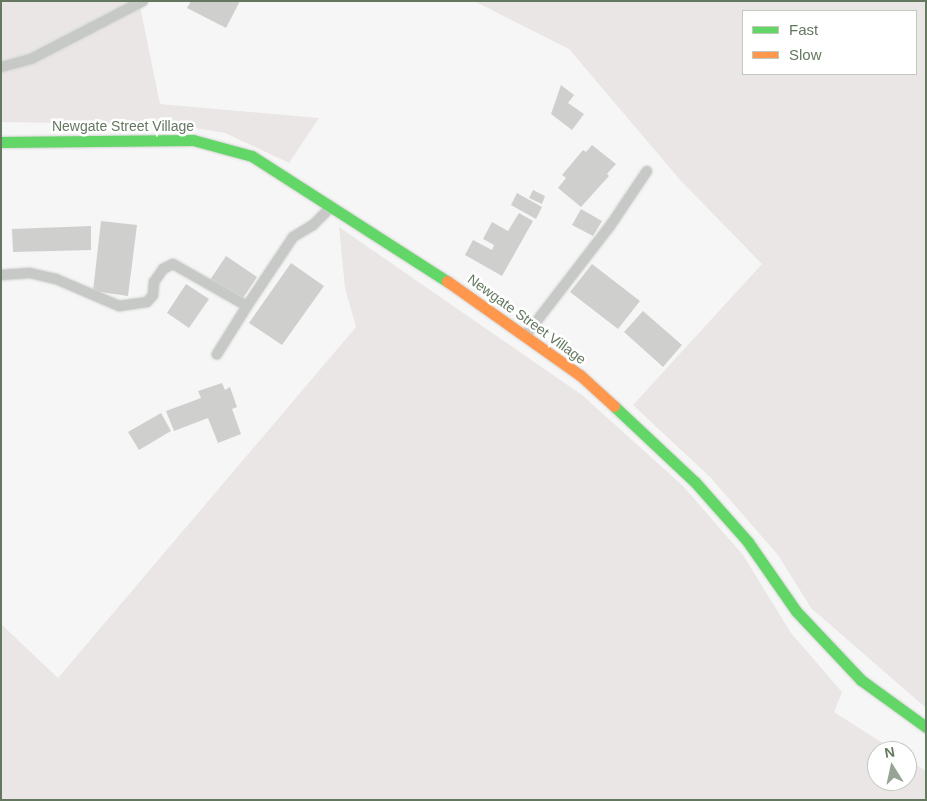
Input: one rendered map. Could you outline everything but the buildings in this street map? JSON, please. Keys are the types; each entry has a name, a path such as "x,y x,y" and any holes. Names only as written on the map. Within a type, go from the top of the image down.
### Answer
{"street":[{"name":"Newgate Street Village","path":"1,142 194,140 252,156 333,205 526,335 580,375 695,482 748,542 796,611 861,680 926,727"}],"lane":[{"path":"1,67 31,59 143,1"},
{"path":"526,335 610,226 647,171"},
{"path":"216,354 293,237 313,225 333,205"},
{"path":"1,275 30,273 56,279 119,306 147,302 153,295 154,282 163,269 173,264 247,306"}],"shaded area":[{"path":"1,1 139,1 160,104 319,118 289,163 225,133 178,125 1,122"},
{"path":"474,1 926,1 926,708 811,608 778,555 710,477 633,405 762,264 681,181 569,49"},
{"path":"339,227 582,395 683,486 743,555 791,633 842,692 834,712 879,741 867,741 867,791 917,791 917,765 926,771 926,800 1,800 1,624 58,678 356,327 345,288"}],"traffic: fast":[{"path":"1,142 193,140 252,156 447,281"},
{"path":"614,406 695,482 748,542 796,611 861,680 926,727"}],"traffic: slow":[{"path":"447,281 580,375 614,406"}]}
